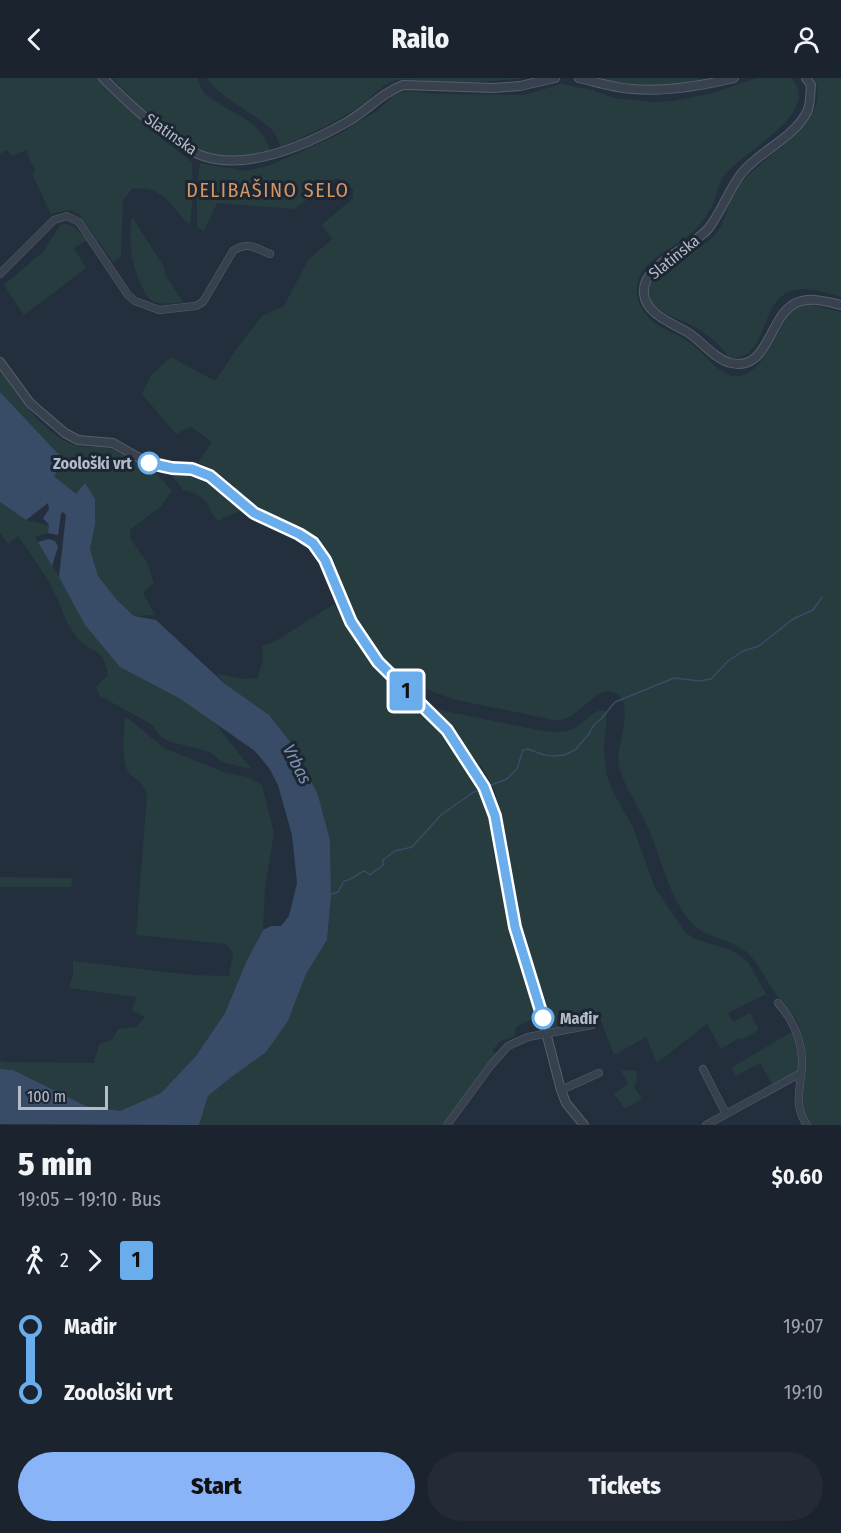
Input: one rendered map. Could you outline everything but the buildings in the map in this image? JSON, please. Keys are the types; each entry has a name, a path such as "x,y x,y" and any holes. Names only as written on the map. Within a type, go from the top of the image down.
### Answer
{"street":[{"name":"Slatinska","path":"103,78 131,106 179,142 203,156 224,160 260,158 276,153 347,122 393,89 404,85 493,88 520,86 555,78"},
{"path":"579,78 645,90 697,86 735,78"},
{"name":"Slatinska","path":"806,78 811,85 807,112 794,128 742,172 707,230 666,260 646,279 643,287 644,296 648,306 655,313 696,337 729,363 741,364 750,362 759,355 778,321 786,310 796,303 813,300 841,305"},
{"path":"0,274 54,220 68,216 79,222 128,295 140,303 159,310 196,306 203,302 233,251 240,246 253,246 270,254"},
{"path":"0,362 30,403 65,434 78,440 113,443 148,463 201,471 219,482 254,513 313,543 325,560 351,622 366,645 378,662 447,730 484,789 495,816 515,927 536,994 561,1090 566,1103 584,1125"},
{"path":"778,1003 791,1018 798,1033 802,1057 798,1103 802,1118 807,1125"},
{"path":"447,1125 491,1065 508,1046 521,1040 592,1025"},
{"path":"704,1069 726,1114"},
{"path":"561,1090 599,1073"},
{"path":"706,1125 801,1073"}],"green space":[{"path":"0,78 98,78 166,142 192,162 193,195 190,224 160,194 149,189 133,188 123,200 121,256 113,262 79,214 69,210 51,214 32,174 35,171 26,150 13,156 7,150 0,154"},
{"path":"112,78 197,78 206,95 252,124 266,140 270,150 264,154 227,156 210,153 194,146 178,138 164,127"},
{"path":"208,78 524,78 466,82 396,80 376,92 350,113 281,147 269,127 225,96"},
{"path":"601,78 706,78 680,84 654,86"},
{"path":"757,78 791,78 798,91 797,105 788,119 775,132 722,179 710,209 694,231 648,265 637,284 637,295 642,308 654,322 689,342 723,372 735,376 746,374 764,357 791,310 808,304 841,312 841,1125 810,1125 806,1118 802,1104 805,1056 801,1031 796,1019 774,991 755,961 741,948 698,929 678,903 649,830 620,770 618,759 625,715 622,699 611,691 604,692 572,715 554,720 452,699 408,682 384,665 367,642 334,563 322,547 309,534 276,519 250,502 225,478 198,462 212,442 191,427 176,434 142,394 151,375 171,357 215,381 262,316 284,306 308,260 332,239 322,225 353,198 353,189 337,178 294,209 217,203 204,231 197,228 197,186 200,163 246,171 271,165 337,135 375,112 396,94 406,91 440,94 524,95 561,84 592,90 614,98 653,102 673,101 709,94"},
{"path":"814,78 841,78 841,297 806,289 795,290 783,295 768,316 758,341 751,350 742,356 728,357 711,338 693,326 656,308 648,298 647,288 652,278 660,270 714,236 721,226 735,191 745,178 804,126 813,111 817,95"},
{"path":"132,217 183,302 158,303 146,295 133,260 130,243"},
{"path":"66,224 74,227 87,240 74,248 86,268 24,315 4,285 44,251 60,225"},
{"path":"0,371 41,422 61,438 77,446 104,447 114,450 157,474 172,491 161,506 130,530 130,538 147,562 154,583 143,593 155,615 134,616 117,600 98,576 90,549 95,525 86,483 76,495 54,476 64,460 0,392"},
{"path":"170,473 202,475 244,509 218,521 202,498 183,490"},
{"path":"0,502 26,520 49,525 48,533 35,537 64,585 179,698 215,723 251,769 222,762 210,752 171,742 161,737 151,724 100,696 96,687 108,675 103,659 96,651 77,638 50,584 18,536 8,544 0,533"},
{"path":"334,604 372,667 435,723 478,788 492,826 493,850 509,926 538,1010 534,1018 516,1027 514,1037 502,1040 492,1050 496,1055 442,1125 199,1125 208,1096 288,1021 306,974 327,940 331,896 330,840 318,795 296,749 269,715 225,684 217,674 243,679 258,678 263,659 262,646 274,642"},
{"path":"435,709 555,732 573,729 594,713 607,711 604,749 607,776 613,792 633,827 655,888 685,932 695,939 731,950 748,962 766,994 728,1013 733,1022 750,1013 759,1030 721,1049 707,1024 657,1063 646,1037 614,1055 600,1019 580,1026 554,1030 550,1028 547,1008 522,931 502,816 494,789 483,769"},
{"path":"125,716 164,748 226,773 248,777 262,785 274,833 265,889 263,930 247,960 225,1013 196,1056 161,1093 120,1111 85,1106 13,1070 0,1069 0,1060 3,1062 94,1063 99,1044 112,1040 118,1029 136,1027 145,1017 132,1010 136,997 69,988 73,961 192,975 229,976 233,953 226,944 136,935 147,794 141,783 129,773 124,761"},
{"path":"0,877 73,879 71,887 0,887"},
{"path":"793,1031 799,1057 796,1073 773,1086 760,1063 736,1076 731,1068"},
{"path":"636,1070 637,1079 634,1087 642,1099 625,1109 614,1094 628,1083 621,1071"}],"water":[{"name":"Vrbas","path":"0,392 64,460 54,476 76,494 85,483 95,499 95,525 90,549 98,576 117,600 134,616 156,620 225,684 269,715 296,749 318,795 330,840 331,896 327,940 306,974 288,1021 266,1052 208,1096 199,1125 0,1124 0,1069 13,1070 86,1106 120,1111 161,1093 196,1056 225,1013 247,960 263,930 271,926 281,926 289,916 297,883 292,835 278,785 269,768 255,751 179,698 120,667 85,625 59,577 66,515 63,512 58,535 48,533 49,525 43,518 49,509 48,503 26,520 0,502"},
{"path":"49,539 55,541 58,547 52,566 38,542"}],"waterway":[{"path":"486,787 507,779 517,769 523,750 528,749 554,756 575,750 615,702 674,678 699,681 711,679 728,661 743,651 759,646 793,619 813,610 822,597"},
{"path":"331,894 338,892 344,881 362,872 365,871 370,875 383,865 383,860 395,851 412,847 441,815 472,793 482,789"}],"bus line":[{"name":"1","path":"149,463 201,471 231,492 254,513 313,543 325,560 351,622 378,662 447,730 484,787 495,816 515,927 543,1018"}],"place":[{"name":"Zoološki vrt","path":"149,463"},
{"name":"Mađir","path":"543,1018"}],"district":[{"name":"DELIBAŠINO SELO","path":"268,190"}]}
